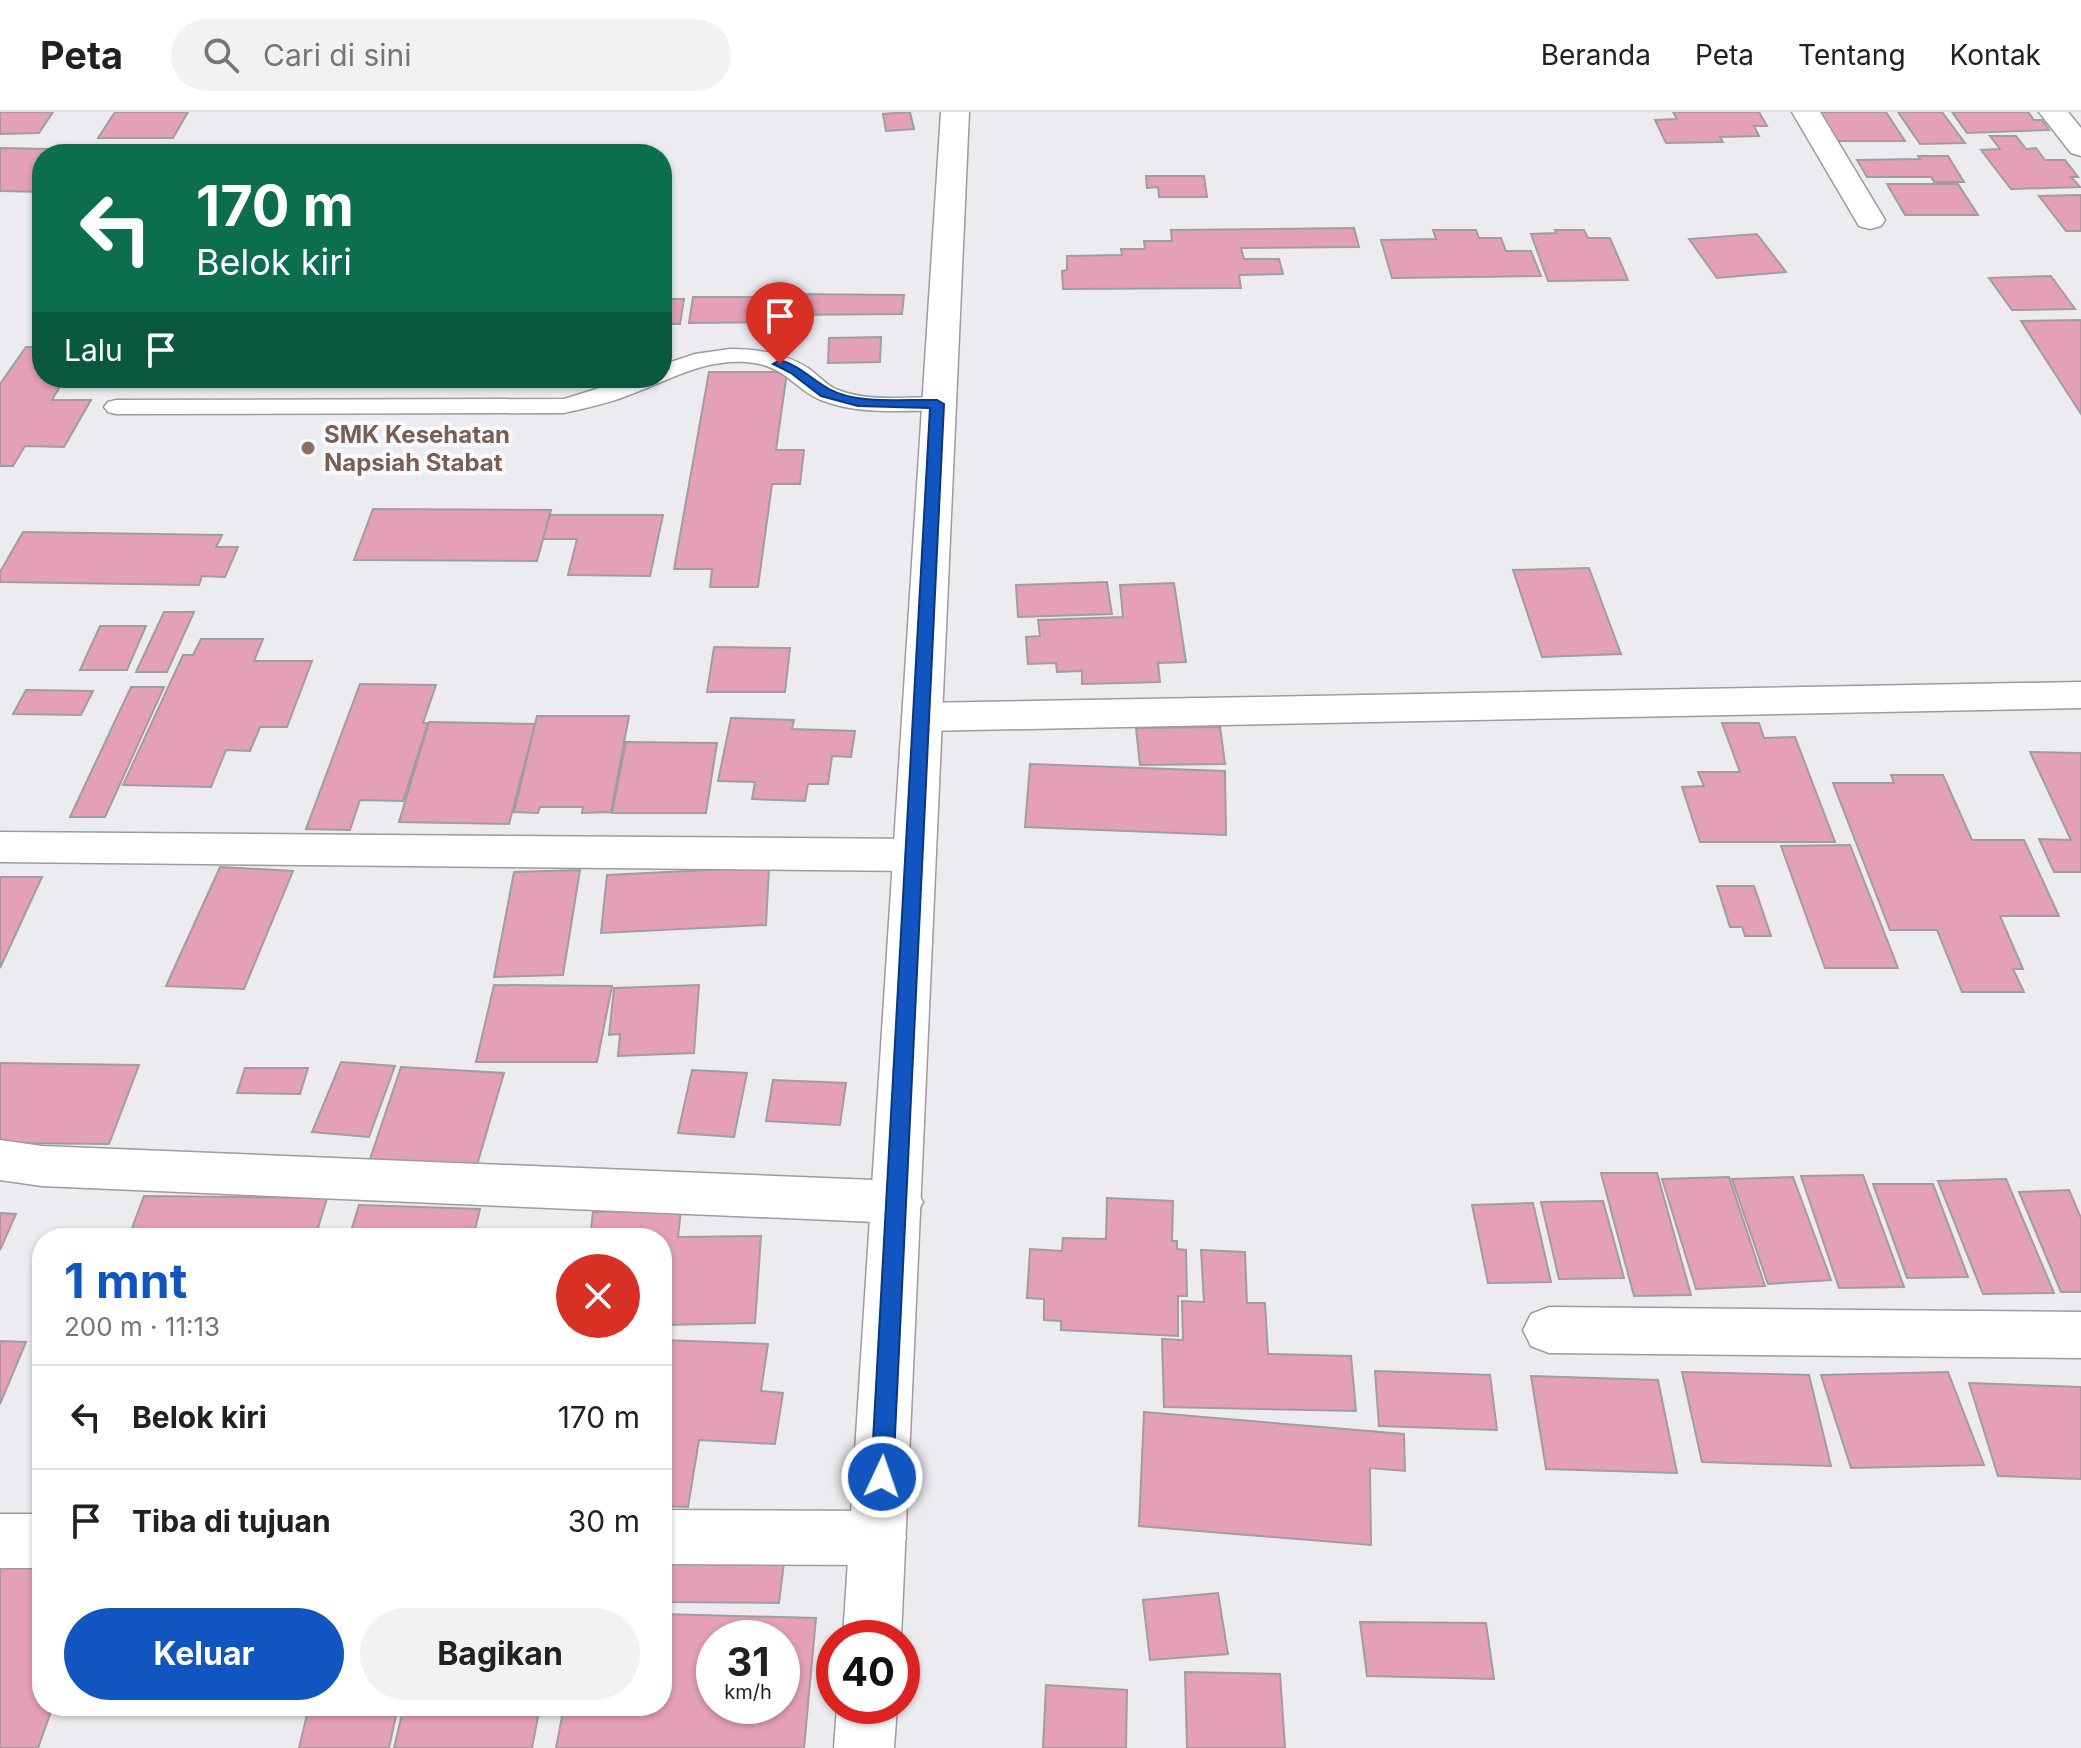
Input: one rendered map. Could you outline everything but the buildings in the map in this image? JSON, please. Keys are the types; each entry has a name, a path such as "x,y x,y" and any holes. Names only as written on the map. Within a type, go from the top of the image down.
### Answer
{"street":[{"path":"873,1620 955,112"},
{"path":"1806,112 1870,220"},
{"path":"2053,112 2081,147"},
{"path":"922,717 2081,695"},
{"path":"0,847 914,855"},
{"path":"0,1160 42,1166 898,1202"},
{"path":"1549,1330 2081,1335"},
{"path":"672,1537 878,1538"},
{"path":"0,1541 32,1541"},
{"path":"864,1748 866,1724"}],"lane":[{"path":"672,370 728,353 764,359 796,370 826,393 858,401 937,404"},
{"path":"116,407 564,406 627,388"}],"place":[{"name":"SMK Kesehatan Napsiah Stabat","path":"308,448"}],"route":[{"path":"780,364 796,370 826,393 858,401 937,404 882,1477"}]}
